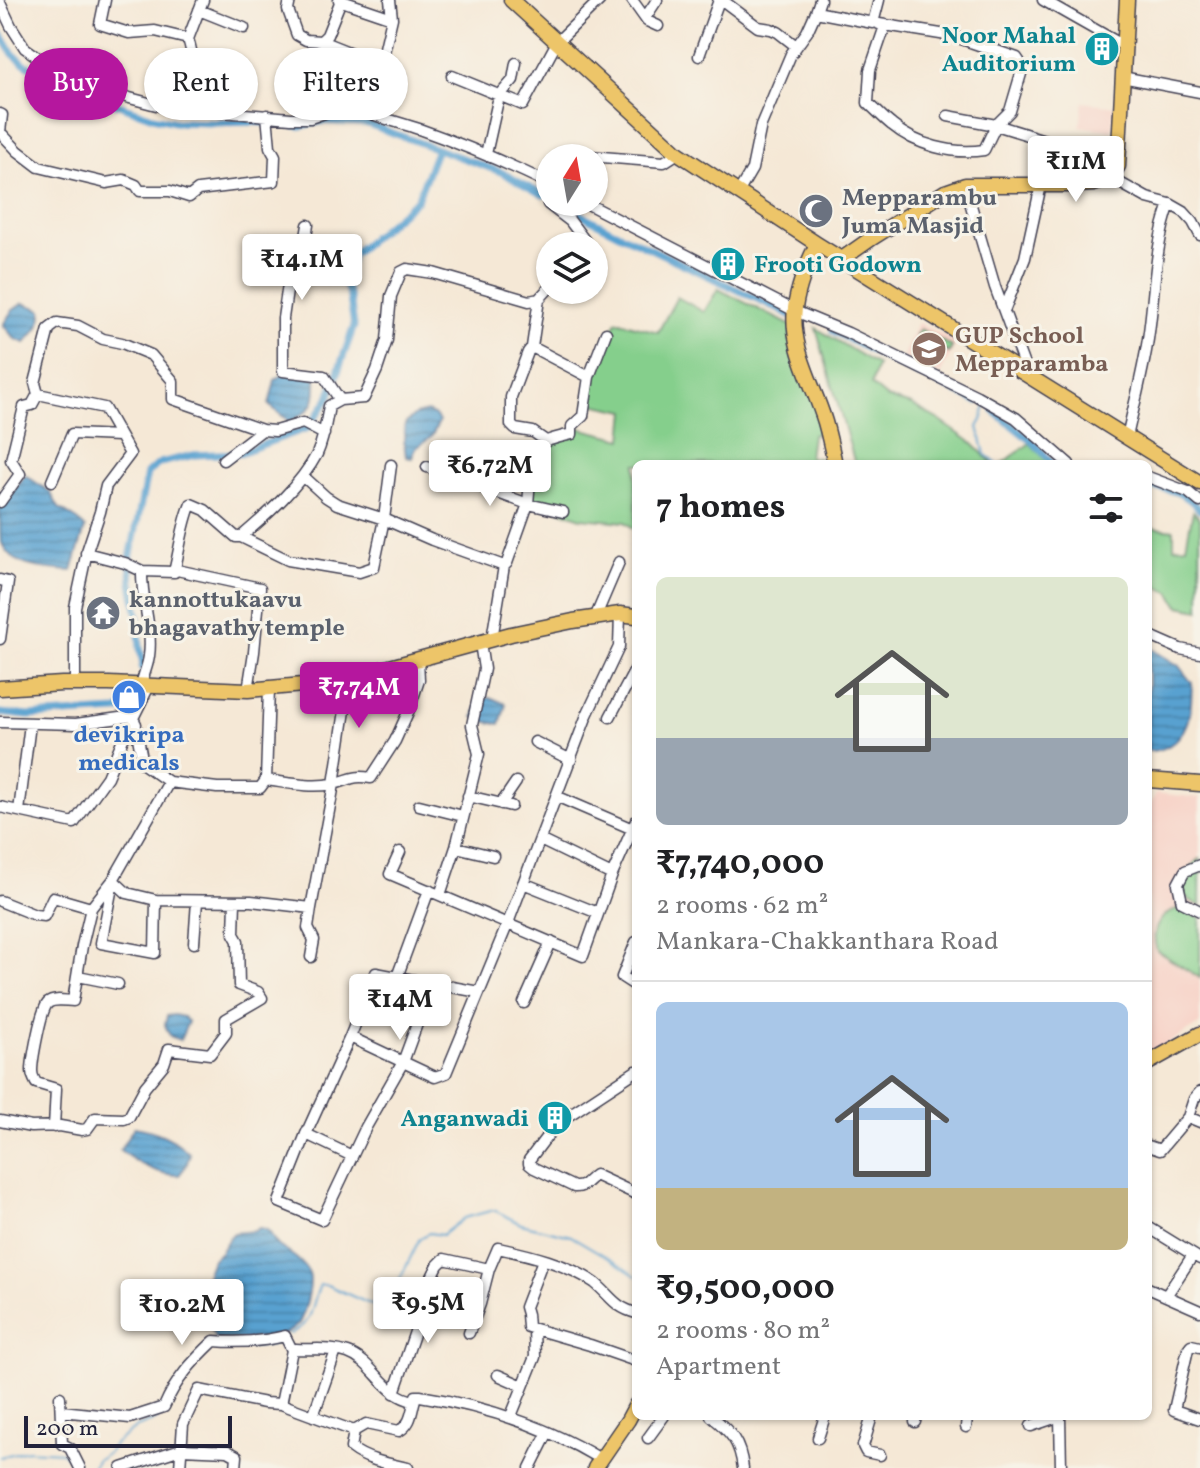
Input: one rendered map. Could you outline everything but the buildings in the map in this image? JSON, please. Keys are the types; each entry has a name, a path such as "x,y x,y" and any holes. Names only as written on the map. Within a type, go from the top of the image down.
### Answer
{"main road":[{"path":"511,0 678,153 820,246 1200,483"},
{"path":"842,259 945,192 965,185 1094,184 1114,172 1127,0"},
{"path":"820,246 800,287 797,335 804,368 824,420 834,460"},
{"path":"798,312 809,361 843,460"},
{"path":"0,688 75,684 248,690 342,680 486,641 595,618 632,616"},
{"path":"1152,780 1197,786"},
{"path":"1152,1061 1197,1038"},
{"path":"599,1465 632,1411"}],"street":[{"path":"105,0 100,24 129,33 155,31 188,39"},
{"path":"290,0 288,10 297,35 338,48"},
{"path":"321,41 327,35 340,0 392,18"},
{"path":"386,48 392,18 390,0"},
{"path":"452,76 523,105 557,42 600,0"},
{"path":"632,0 645,18 658,26"},
{"path":"645,18 657,0"},
{"path":"699,56 720,0 758,27 778,32 796,46"},
{"path":"738,193 752,169 761,125 791,54 807,32 820,0"},
{"path":"873,23 879,0"},
{"path":"1043,0 1124,46"},
{"path":"0,3 25,48 39,58 103,91 144,102"},
{"path":"191,48 188,39 201,5 244,28"},
{"path":"816,12 953,36 1017,58 1023,67 1010,111 996,125 984,150 972,152 941,148 919,141 894,127 868,103 870,70 885,26"},
{"path":"486,154 499,96 513,80 516,63"},
{"path":"1122,77 1200,92"},
{"path":"0,114 0,132 39,167 106,183 124,180 136,185 140,191 170,191 189,197 198,190 274,181 275,156 270,147 268,123"},
{"path":"948,116 996,125 1080,151 1147,198 1170,204 1184,212 1200,235"},
{"path":"248,120 268,123 282,120"},
{"path":"392,120 486,154 536,177"},
{"path":"608,157 664,162 678,153"},
{"path":"965,185 995,287 1028,376"},
{"path":"1004,311 1025,258 1041,185"},
{"path":"1127,437 1148,340 1156,266 1170,204"},
{"path":"608,214 798,312 943,378 1016,418 1064,460"},
{"path":"564,216 578,232"},
{"path":"308,225 305,243 290,271 283,318 283,371 326,377 340,400"},
{"path":"241,537 270,513 303,476 318,452 329,406 340,400 364,398 387,340 391,296 401,272 407,269 433,273 529,301 536,300"},
{"path":"538,304 532,347 511,397 511,425 515,429 533,432 546,441"},
{"path":"0,502 20,474 11,460 24,407 32,405 38,394 35,383 49,329 57,323 78,326 103,339 151,355 173,381 173,399 262,430 275,431 303,423 324,434"},
{"path":"397,977 456,847 479,754 472,725 484,669 486,641 504,566 528,504 532,455 535,448 546,441 572,434 573,424 583,416 589,377 606,333"},
{"path":"532,347 589,377"},
{"path":"38,394 104,408 130,454 106,486 86,553 75,607 75,684"},
{"path":"223,460 262,430"},
{"path":"52,481 72,434 119,436"},
{"path":"1152,474 1164,460"},
{"path":"174,572 185,518 191,504 205,510 236,537 288,560 359,572 374,567 391,465"},
{"path":"427,467 528,504 563,512"},
{"path":"303,476 337,504 504,566"},
{"path":"1152,478 1188,492 1200,502"},
{"path":"86,553 125,563 142,571 177,570 260,588 248,690"},
{"path":"595,618 619,562"},
{"path":"0,807 74,823 107,777 149,686 142,682 149,656 142,571"},
{"path":"0,580 8,582 0,639"},
{"path":"350,1037 435,1077 446,1073 508,923 587,715 619,647 620,614"},
{"path":"1152,637 1180,649 1200,653"},
{"path":"266,780 306,786 334,784 356,776 371,778 395,741 409,710 419,680 418,660"},
{"path":"610,717 632,676"},
{"path":"311,957 314,940 308,928 347,697 342,680"},
{"path":"135,720 143,764 169,782 217,788 260,788 266,780 269,688"},
{"path":"0,722 76,724 135,720"},
{"path":"19,811 30,724"},
{"path":"535,742 571,760"},
{"path":"54,1127 56,1089 36,1083 32,1075 45,1006 53,1000 73,1001 91,908 113,880 169,782"},
{"path":"468,796 506,805 516,782"},
{"path":"556,796 632,825"},
{"path":"419,805 463,816"},
{"path":"400,852 390,874 583,956 612,875 632,832"},
{"path":"540,840 612,875"},
{"path":"456,847 493,856"},
{"path":"1200,865 1185,871 1178,884 1182,902 1200,911"},
{"path":"113,880 127,893 156,900 251,901 311,908"},
{"path":"113,880 101,943 155,953 156,900"},
{"path":"523,883 598,913"},
{"path":"0,901 44,916 53,897 91,908"},
{"path":"194,943 197,901"},
{"path":"0,1121 31,1127 82,1130 87,1129 95,1118 124,1119 129,1117 145,1087 164,1064 169,1049 210,1054 226,1033 226,1019 262,998 258,992 239,985 238,941 234,934 235,901"},
{"path":"524,1003 551,942"},
{"path":"632,952 622,977 632,983"},
{"path":"432,983 403,1062 366,1127 322,1220 279,1202 376,973 432,983 479,992"},
{"path":"78,976 118,984"},
{"path":"631,1074 557,1123 529,1164 574,1187 589,1182 595,1175 632,1192"},
{"path":"1152,1147 1160,1150 1188,1117 1200,1092"},
{"path":"1188,1117 1200,1122"},
{"path":"306,1134 352,1156"},
{"path":"1152,1229 1197,1257 1154,1293 1200,1311"},
{"path":"469,1333 498,1248 543,1260 582,1276 623,1309 632,1312"},
{"path":"394,1393 428,1285 438,1265 444,1259 489,1269"},
{"path":"543,1260 525,1307 528,1327 632,1360"},
{"path":"511,1416 535,1357 534,1330"},
{"path":"61,1411 130,1418 164,1407 172,1388 191,1362 214,1341 262,1342 285,1336 292,1350 281,1404"},
{"path":"1200,1347 1191,1345 1188,1349 1174,1410 1200,1419"},
{"path":"292,1350 321,1348 346,1352 357,1357 394,1393 414,1401"},
{"path":"313,1416 336,1351"},
{"path":"498,1375 523,1386"},
{"path":"180,1468 183,1424 199,1390 281,1404 354,1431"},
{"path":"354,1431 366,1424 402,1430 409,1422 416,1396 428,1397 511,1416 548,1432 599,1465"},
{"path":"60,1397 62,1444 70,1448 80,1468"},
{"path":"648,1438 661,1420"},
{"path":"715,1420 736,1441 743,1468"},
{"path":"818,1438 824,1420"},
{"path":"871,1420 863,1446 866,1452 880,1455"},
{"path":"1031,1426 1048,1420"},
{"path":"1060,1420 1061,1468"},
{"path":"354,1431 351,1450 408,1468"},
{"path":"530,1468 548,1432"},
{"path":"122,1468 181,1449 228,1451 237,1456 236,1468"}],"shaded area":[{"path":"1083,102 1115,106 1112,131 1080,126"},
{"name":"GUP School Mepparamba","path":"918,323 957,342 940,375 902,357"},
{"path":"1156,793 1200,798 1200,1024 1152,1053 1152,802"}],"green space":[{"path":"718,289 792,326 824,432 812,435 809,457 826,460 632,460 632,527 625,522 581,518 531,499 534,455 549,439 579,428 623,439 626,411 587,403 595,363 617,321 658,332 677,297 704,312"},
{"path":"816,328 877,365 871,385 887,398 912,405 939,420 972,443 989,460 854,460"},
{"path":"920,329 952,347 949,353 916,335"},
{"path":"1030,443 1046,460 1007,460"},
{"path":"1193,511 1200,519 1200,610 1179,606 1170,592 1152,585 1152,527 1174,530 1174,547 1186,546"},
{"path":"1200,859 1200,906 1182,893 1187,873"},
{"path":"1179,908 1200,918 1200,978 1157,951 1155,936 1158,924"}],"water":[{"path":"23,303 42,310 35,332 25,343 15,339 3,325 12,311"},
{"path":"285,373 316,378 316,395 312,405 290,422 269,405 275,380"},
{"path":"427,412 436,416 439,422 431,437 415,449 412,458 406,457 405,424 415,415"},
{"path":"25,475 50,492 59,508 85,528 72,571 21,563 6,551 1,541 0,504"},
{"path":"1152,649 1178,665 1192,683 1187,723 1169,746 1152,751"},
{"path":"480,698 492,698 506,704 500,724 474,717"},
{"path":"174,1015 188,1022 180,1040 170,1036 165,1025 167,1016"},
{"path":"134,1127 165,1136 190,1154 179,1175 148,1167 120,1150"},
{"path":"259,1228 267,1230 310,1276 302,1316 291,1330 273,1337 216,1340 203,1303 207,1273 212,1260 234,1233"}],"waterway":[{"path":"0,32 13,54 59,84 153,117 175,122 254,122 301,126 323,121 365,123 501,172 536,191"},
{"path":"142,668 130,559 147,473 160,463 194,455 240,453 308,428 329,398 354,326 343,277 354,253 417,200 437,149"},
{"path":"584,216 793,316"},
{"path":"833,331 977,401"},
{"path":"986,406 978,427 985,454 992,460"},
{"path":"994,411 1035,444 1049,460"},
{"path":"1152,488 1177,492 1200,510"},
{"path":"0,713 28,716 118,711 132,700 135,692"},
{"path":"290,1334 305,1323 320,1285 384,1308 420,1238 429,1233 442,1235 464,1218 494,1210 521,1224 571,1236 632,1273"},
{"path":"239,1347 277,1343"},
{"path":"93,1467 96,1460 108,1453 114,1444 162,1413"},
{"path":"0,1457 27,1450 62,1452 71,1460"}],"place":[{"name":"Noor Mahal Auditorium","path":"1102,49"},
{"name":"Mepparambu Juma Masjid","path":"816,211"},
{"name":"Frooti Godown","path":"728,264"},
{"name":"GUP School Mepparamba","path":"929,349"},
{"name":"kannottukaavu bhagavathy temple","path":"103,613"},
{"name":"devikripa medicals","path":"129,697"},
{"name":"Anganwadi","path":"555,1118"}]}
